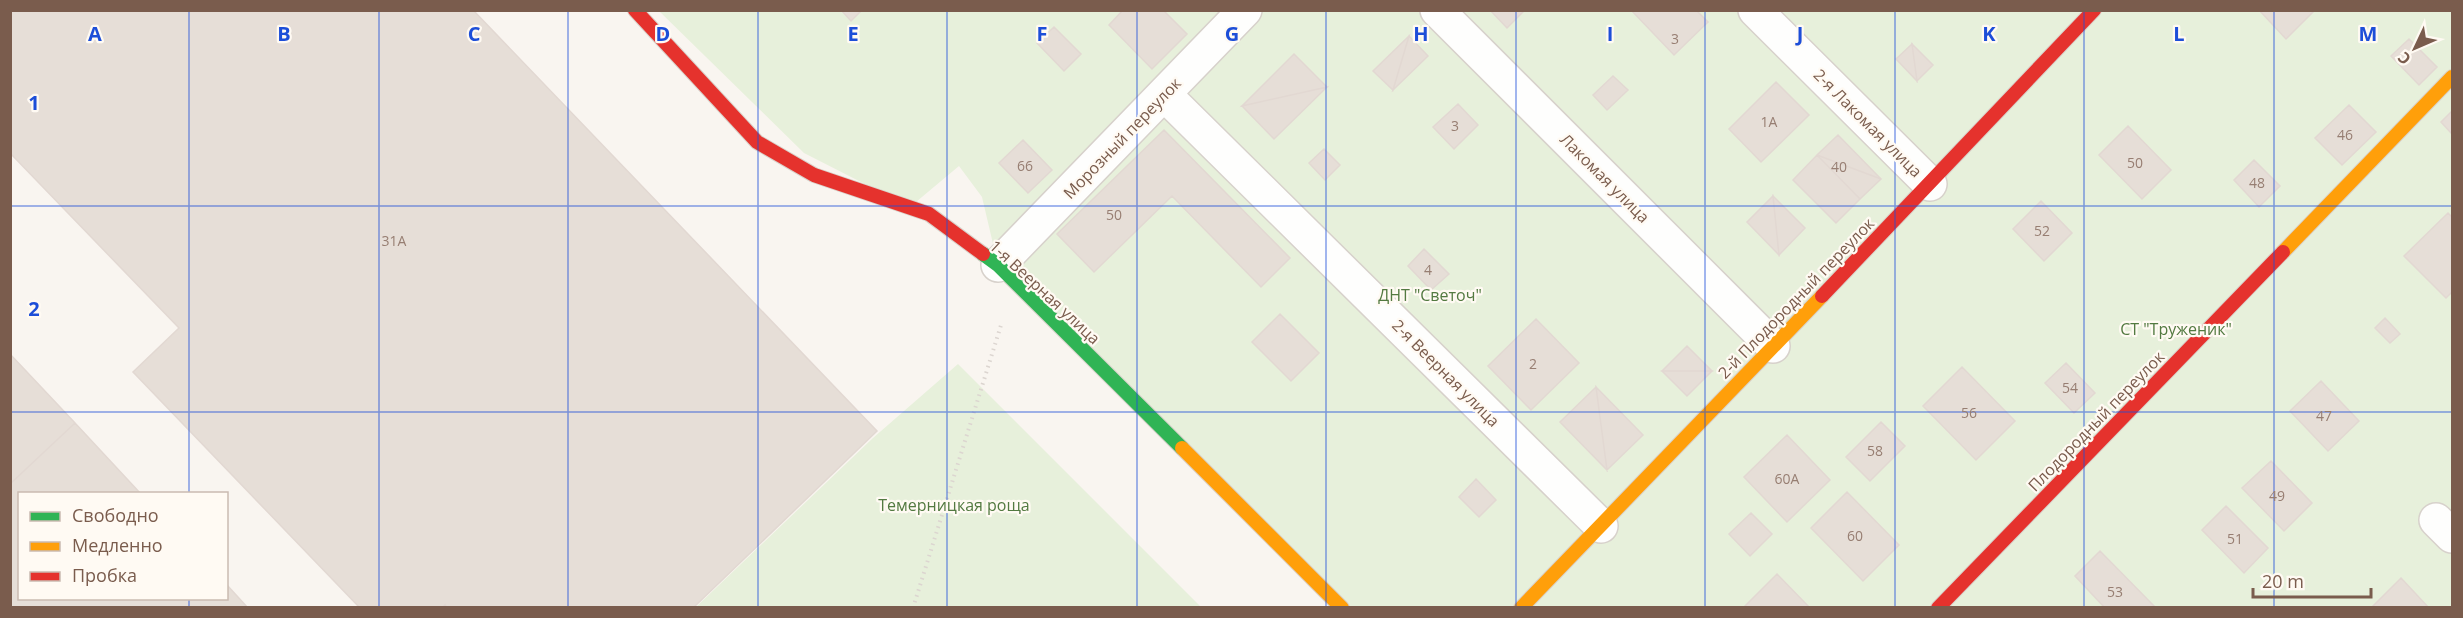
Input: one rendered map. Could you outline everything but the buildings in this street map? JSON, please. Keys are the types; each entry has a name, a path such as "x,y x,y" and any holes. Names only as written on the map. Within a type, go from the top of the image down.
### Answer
{"street":[{"name":"1-я Веерная улица","path":"635,10 757,142 814,175 929,213 1007,274 1342,608"},
{"name":"Морозный переулок","path":"1007,274 1164,94 1245,10"},
{"name":"Лакомая улица","path":"1437,10 1773,346"},
{"name":"2-я Лакомая улица","path":"1755,10 1930,184"},
{"name":"2-й Плодородный переулок","path":"1521,608 1930,184 2094,10"},
{"name":"Плодородный переулок","path":"1938,608 2452,77"},
{"name":"2-я Веерная улица","path":"1164,94 1600,526"}],"path":[{"path":"913,608 1007,274"}],"green space":[{"path":"659,11 2452,11 2452,607 1339,607 998,265 982,197 959,166 910,207 804,153"},
{"name":"Темерницкая роща","path":"958,364 1201,607 696,607 873,438"}],"traffic: fast":[{"path":"983,254 998,265 1182,448"}],"traffic: slow":[{"path":"2283,252 2452,77"},
{"path":"1521,608 1822,296"},
{"path":"1182,448 1342,608"}],"traffic: jam":[{"path":"635,10 757,142 814,175 929,214 983,254"},
{"path":"1822,296 2094,10"},
{"path":"1938,608 2283,252"}],"park label":[{"name":"ДНТ \"Светоч\"","path":"1430,295"},
{"name":"СТ \"Труженик\"","path":"2176,329"}]}
